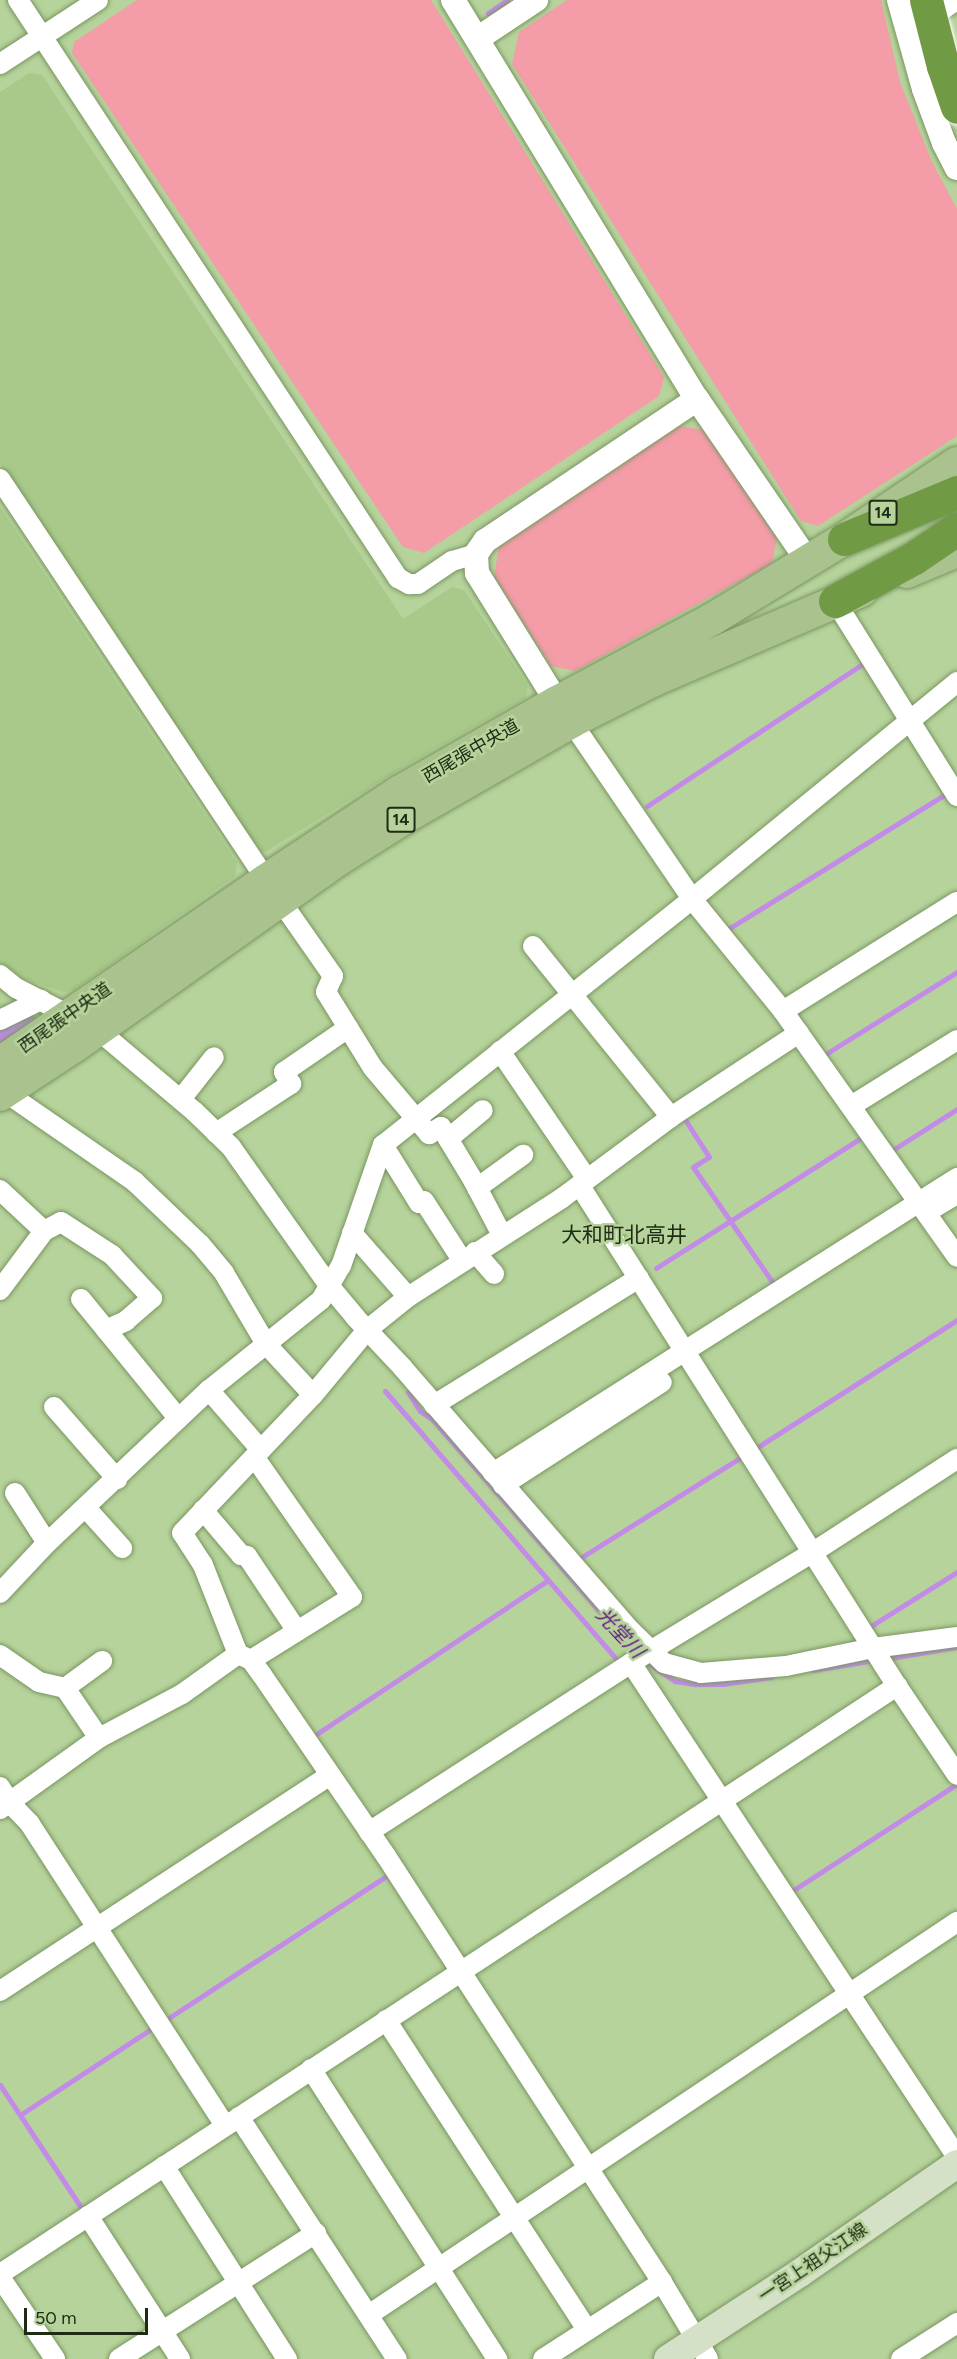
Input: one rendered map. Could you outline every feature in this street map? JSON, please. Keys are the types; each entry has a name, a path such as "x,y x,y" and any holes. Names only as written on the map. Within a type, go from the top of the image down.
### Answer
{"highway":[{"path":"926,0 943,66 957,107"},
{"path":"844,539 957,492"},
{"path":"835,601 914,558 957,529"}],"main road":[{"name":"西尾張中央道","path":"564,712 844,539 957,463"},
{"name":"西尾張中央道","path":"2,1084 98,1030 399,792 564,712 661,676 957,551"},
{"name":"西尾張中央道","path":"2,1084 71,1014 273,890"},
{"name":"一宮上祖父江線","path":"668,2359 702,2350 957,2164"}],"street":[{"path":"18,0 398,578 409,584 418,584 452,561 476,554"},
{"path":"0,64 98,0"},
{"path":"453,0 698,399 808,561"},
{"path":"477,39 536,0"},
{"path":"899,0 907,34 944,143 957,168"},
{"path":"907,34 957,0"},
{"path":"698,399 485,541 476,554 477,573 564,712 692,899 799,1032 957,1257"},
{"path":"0,479 273,890 333,976 326,992 374,1068 429,1134 441,1127 502,1236"},
{"path":"835,601 957,796"},
{"path":"4,1580 87,1508 209,1390 321,1300 331,1288 383,1145 692,899 957,682"},
{"path":"783,1011 957,902"},
{"path":"533,946 671,1116"},
{"path":"0,975 98,1030 181,1099 216,1133 256,1182 331,1288 498,1479 640,1658 722,1799 957,2157"},
{"path":"0,1020 41,1000"},
{"path":"216,1133 291,1083 284,1072 348,1028"},
{"path":"702,2350 662,2282 586,2169 369,1832 330,1774 244,1657 203,1565 182,1533 313,1395 367,1330 408,1297 583,1183 671,1116 799,1032"},
{"path":"851,1106 957,1041"},
{"path":"500,1052 812,1553 957,1775"},
{"path":"181,1099 214,1057"},
{"path":"2,1084 134,1181 200,1244 224,1273 266,1344 313,1395"},
{"path":"448,1095 476,1115 448,1139"},
{"path":"383,1145 419,1203 424,1201 469,1256 494,1274"},
{"path":"477,1188 523,1155"},
{"path":"498,1479 923,1207 957,1178"},
{"path":"0,1190 44,1231"},
{"path":"923,1207 957,1194"},
{"path":"0,1290 44,1231 61,1222 112,1255 152,1298 126,1321 106,1330"},
{"path":"352,1233 408,1297"},
{"path":"434,1405 639,1278"},
{"path":"81,1299 178,1418"},
{"path":"209,1390 258,1454 352,1597 297,1631 244,1657 182,1694 99,1738 3,1800 30,1824 96,1929 232,2121 316,2233 397,2359"},
{"path":"54,1407 117,1479"},
{"path":"369,1832 957,1459"},
{"path":"15,1493 47,1543"},
{"path":"87,1508 122,1548"},
{"path":"203,1510 241,1555 247,1556 297,1631"},
{"path":"640,1658 701,1673 786,1666 877,1654 957,1637"},
{"path":"0,1655 39,1682 65,1688 99,1738"},
{"path":"65,1688 102,1661"},
{"path":"55,2359 0,2275 897,1686"},
{"path":"0,1991 330,1774"},
{"path":"370,2314 957,1922"},
{"path":"386,2020 587,2330"},
{"path":"311,2069 497,2359"},
{"path":"164,2166 287,2359"},
{"path":"88,2216 180,2359"},
{"path":"119,2359 316,2233"},
{"path":"543,2359 662,2282"},
{"path":"901,2359 957,2323"}],"shaded area":[{"path":"137,0 431,0 664,377 659,396 424,553 403,547 72,53 74,42"},
{"path":"567,0 881,0 900,82 932,162 957,209 957,436 818,526 801,521 512,64 519,32"},
{"path":"29,73 42,75 403,619 452,587 464,590 528,686 525,698 415,760 265,852 257,849 0,463 0,92"},
{"path":"679,426 705,430 777,538 772,563 575,671 551,666 494,577 499,546"},
{"path":"0,507 237,863 235,876 74,990 63,992 25,979 0,962"}],"waterway":[{"path":"488,13 507,0"},
{"path":"647,806 867,661"},
{"path":"728,929 949,792"},
{"path":"824,1055 957,972"},
{"name":"光堂川","path":"0,1035 21,1024"},
{"path":"891,1151 957,1109"},
{"path":"684,1118 709,1157 693,1167 775,1286"},
{"path":"656,1268 859,1139"},
{"path":"753,1450 957,1320"},
{"path":"385,1391 621,1664"},
{"name":"光堂川","path":"408,1392 420,1411 432,1419 637,1655"},
{"path":"577,1560 743,1456"},
{"path":"866,1629 957,1572"},
{"path":"315,1735 547,1581"},
{"name":"光堂川","path":"885,1659 957,1647"},
{"name":"光堂川","path":"813,1670 875,1660"},
{"name":"光堂川","path":"644,1661 675,1681 695,1684 723,1684 772,1677"},
{"path":"792,1891 955,1785"},
{"path":"164,2021 388,1875 390,1878"},
{"path":"20,2115 154,2027"},
{"path":"0,2085 84,2212"}],"district":[{"name":"大和町北高井","path":"624,1235"}]}
